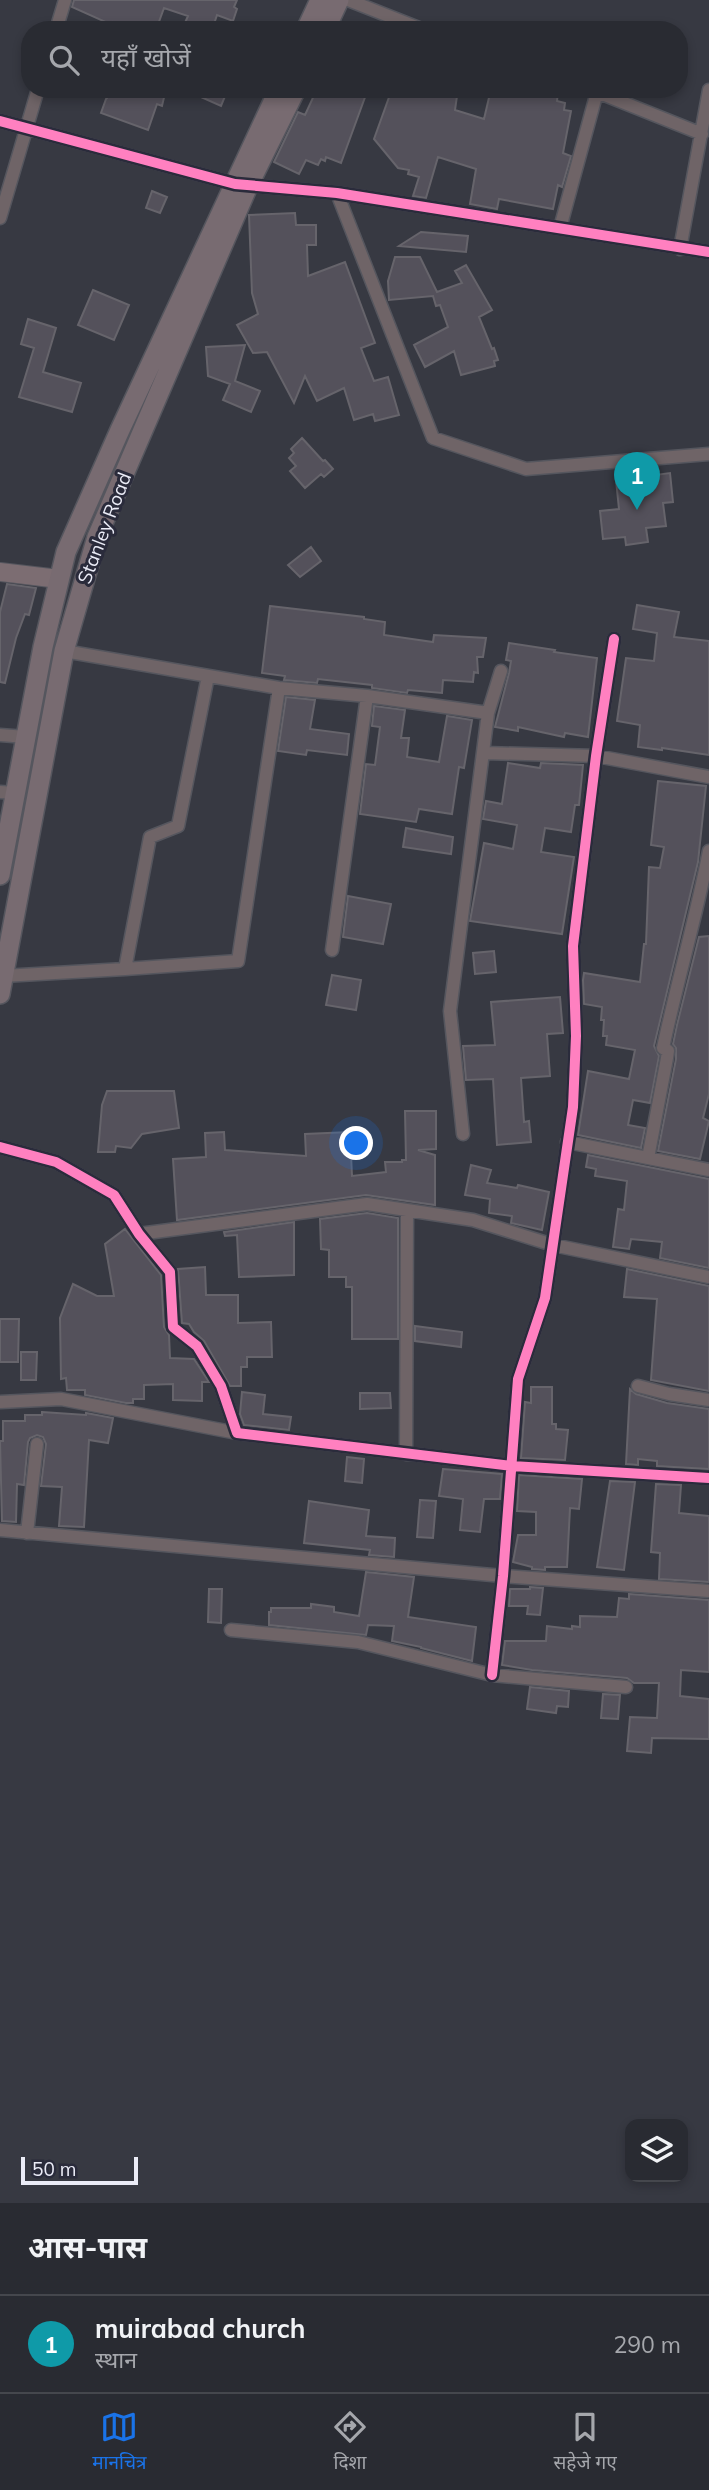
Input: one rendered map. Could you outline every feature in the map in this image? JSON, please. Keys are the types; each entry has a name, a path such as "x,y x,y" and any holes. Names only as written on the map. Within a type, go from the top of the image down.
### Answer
{"main road":[{"path":"310,21 320,0"},
{"path":"329,21 339,0"},
{"name":"Stanley Road","path":"2,985 66,641 97,537 276,98"},
{"name":"Stanley Road","path":"0,874 7,792 26,737 47,627 66,552 120,430 242,185 291,98"},
{"path":"47,627 66,641"}],"street":[{"path":"59,21 65,0"},
{"path":"348,0 401,21"},
{"path":"680,249 709,90"},
{"path":"0,218 35,98"},
{"path":"560,228 591,98"},
{"path":"611,98 702,134"},
{"path":"0,121 242,185 337,193 709,252"},
{"path":"337,193 433,438 526,469 709,454"},
{"path":"0,572 59,579"},
{"path":"492,1675 503,1576 518,1379 545,1298 573,1107 576,1036 573,946 596,756 614,639"},
{"path":"66,641 208,676 279,688 367,696 488,713"},
{"path":"463,1134 450,1011 488,713 501,671"},
{"path":"125,969 150,837 178,826 208,676"},
{"path":"2,985 125,969 238,961 279,688"},
{"path":"332,950 367,696"},
{"path":"0,735 26,737"},
{"path":"485,753 596,756 709,778"},
{"path":"648,1158 668,1051 663,1048 677,982 697,915 709,852"},
{"path":"567,1142 709,1170"},
{"path":"0,1147 56,1162 114,1195 139,1234 170,1272 173,1326 197,1346 221,1386 237,1433"},
{"path":"139,1234 367,1204 473,1220 553,1245 709,1277"},
{"path":"406,1454 407,1210"},
{"path":"638,1386 709,1400"},
{"path":"0,1402 61,1399 237,1433 406,1454 512,1466 709,1478"},
{"path":"27,1533 37,1444"},
{"path":"0,1531 503,1576 709,1591"},
{"path":"230,1630 358,1642 492,1675 626,1687"}],"building":[{"path":"74,0 237,0 233,21 217,15 215,21 186,21 188,16 164,8 159,21 103,21 72,7"},
{"path":"164,98 162,106 157,104 148,130 101,113 106,99"},
{"path":"203,98 224,98 221,106"},
{"path":"313,98 365,98 341,163 326,157 325,161 321,159 318,165 306,160 299,174 274,162 298,112 305,115"},
{"path":"389,98 457,98 455,110 484,119 489,98 557,98 557,101 565,103 564,110 571,111 563,153 571,156 562,187 558,185 553,209 499,199 497,209 470,204 476,169 438,157 426,198 413,196 419,177 408,174 409,170 398,168 374,139"},
{"path":"152,191 167,197 160,213 146,208"},
{"path":"295,213 296,225 316,225 316,245 307,245 308,276 345,262 375,343 361,348 374,381 388,377 399,415 375,421 373,414 354,420 344,388 317,401 305,376 294,403 267,352 253,353 237,325 258,314 252,293 249,215"},
{"path":"421,232 468,236 466,252 399,246"},
{"path":"395,257 420,257 437,292 462,283 455,271 466,265 492,310 479,317 498,360 494,361 495,366 461,375 454,351 425,367 414,345 448,327 440,305 436,306 433,296 389,300 388,281"},
{"path":"93,290 129,305 114,340 78,325"},
{"path":"28,319 56,328 43,372 81,383 72,412 19,397 34,348 21,344"},
{"path":"245,345 235,381 260,391 251,412 223,400 230,384 208,376 206,347"},
{"path":"302,438 333,469 324,477 321,474 305,488 290,471 296,466 289,458 294,453 291,449"},
{"path":"670,473 673,502 663,503 666,526 646,528 648,542 626,545 625,537 603,539 600,511 619,509 616,480"},
{"path":"311,547 321,561 300,577 288,565"},
{"path":"7,584 36,588 29,615 25,614 16,638 5,683 0,682 0,612"},
{"path":"637,605 679,612 674,637 709,641 709,755 638,747 640,725 617,721 626,658 654,661 657,633 633,629"},
{"path":"270,606 385,622 384,635 433,642 434,635 486,638 483,657 477,657 478,673 474,672 473,682 443,680 442,693 408,690 407,693 372,688 372,685 318,679 317,683 284,680 285,676 262,673"},
{"path":"509,643 597,658 588,737 565,733 564,737 518,727 518,731 495,727 511,661 506,660"},
{"path":"286,697 315,700 310,729 349,734 347,755 307,750 306,755 278,751"},
{"path":"374,706 405,710 401,738 409,738 407,757 439,762 447,716 472,720 464,768 459,767 452,814 419,809 416,822 360,814 366,764 375,765 380,727 372,726"},
{"path":"508,763 540,768 541,763 583,765 579,805 575,805 571,832 545,828 541,852 574,857 562,934 470,921 484,843 513,849 517,825 483,819 486,801 502,804"},
{"path":"658,781 706,786 698,862 654,1046 659,1056 650,1103 633,1100 628,1125 645,1128 641,1148 578,1135 588,1071 629,1079 635,1050 606,1045 607,1036 603,1036 604,1020 601,1020 602,1007 584,1004 583,980 584,973 640,982 646,944 649,867 660,868 664,847 651,845"},
{"path":"406,828 453,837 451,854 403,847"},
{"path":"348,896 391,904 383,944 343,937"},
{"path":"709,936 709,1094 703,1118 709,1121 700,1159 658,1151 676,1059 676,1048 673,1044 677,1025 699,937"},
{"path":"494,951 496,972 475,974 473,953"},
{"path":"332,975 361,980 356,1010 326,1005"},
{"path":"560,997 563,1033 547,1034 550,1076 521,1078 524,1122 529,1121 531,1142 497,1145 493,1079 466,1080 463,1046 495,1045 491,1002"},
{"path":"107,1091 174,1091 179,1128 142,1134 131,1148 116,1146 115,1152 98,1152 102,1105"},
{"path":"405,1111 436,1111 436,1149 418,1150 435,1155 435,1205 366,1195 177,1220 173,1159 206,1157 205,1133 224,1132 225,1150 306,1156 305,1134 350,1132 352,1176 386,1172 385,1162 406,1160"},
{"path":"588,1155 709,1179 709,1268 660,1258 662,1242 631,1239 629,1249 613,1247 618,1209 624,1210 627,1181 595,1176 596,1169 586,1167"},
{"path":"471,1165 491,1170 487,1183 517,1188 518,1185 549,1192 542,1230 511,1223 512,1216 489,1213 490,1199 465,1195"},
{"path":"367,1213 398,1218 398,1339 352,1339 352,1287 346,1287 346,1277 329,1277 329,1250 321,1249 320,1219"},
{"path":"294,1222 294,1275 239,1277 237,1235 225,1236 224,1232"},
{"path":"125,1229 161,1275 164,1327 169,1335 170,1358 194,1359 209,1382 202,1382 202,1401 173,1400 173,1384 144,1385 144,1399 133,1399 133,1403 126,1403 85,1395 85,1390 67,1390 66,1378 61,1379 60,1318 73,1284 97,1296 114,1296 105,1244"},
{"path":"205,1267 206,1295 238,1295 238,1323 271,1322 272,1357 247,1357 247,1367 241,1367 241,1386 230,1386 204,1341 189,1324 182,1323 178,1269"},
{"path":"627,1269 709,1286 709,1391 651,1380 657,1299 624,1297"},
{"path":"0,1319 19,1319 18,1362 0,1362"},
{"path":"415,1326 462,1332 461,1347 415,1341"},
{"path":"21,1352 37,1352 36,1380 21,1380"},
{"path":"531,1387 552,1387 552,1424 556,1424 556,1429 568,1430 565,1460 521,1458 525,1402 531,1403"},
{"path":"630,1389 636,1394 667,1403 709,1409 709,1469 657,1466 657,1461 638,1459 638,1465 626,1464"},
{"path":"242,1392 265,1395 263,1414 291,1417 289,1430 244,1425 240,1414"},
{"path":"360,1393 390,1393 391,1408 360,1409"},
{"path":"42,1412 86,1413 113,1418 108,1443 89,1440 84,1527 59,1526 62,1487 41,1486 46,1444 43,1437 37,1435 28,1442 24,1485 17,1484 16,1522 2,1521 0,1441 3,1441 3,1421 25,1421 25,1415 42,1415"},
{"path":"347,1457 364,1459 362,1483 345,1481"},
{"path":"443,1469 502,1474 500,1499 484,1499 480,1532 460,1530 463,1499 439,1496"},
{"path":"519,1475 582,1479 579,1509 570,1508 567,1567 532,1569 513,1562 518,1535 536,1535 536,1512 517,1511"},
{"path":"610,1481 635,1482 624,1570 597,1567"},
{"path":"656,1484 681,1485 679,1513 709,1516 709,1582 659,1579 660,1553 651,1552"},
{"path":"420,1500 436,1501 433,1538 417,1537"},
{"path":"309,1501 369,1510 366,1536 395,1538 394,1557 369,1555 370,1550 304,1543"},
{"path":"366,1572 414,1577 408,1617 476,1627 472,1661 392,1641 394,1626 368,1625 366,1635 269,1625 271,1608 311,1608 311,1604 334,1607 334,1612 359,1616"},
{"path":"543,1588 540,1615 527,1614 528,1606 509,1606 510,1589"},
{"path":"209,1589 222,1589 221,1623 208,1622"},
{"path":"629,1594 709,1600 709,1672 681,1670 680,1696 709,1699 709,1739 652,1738 651,1753 627,1751 630,1717 657,1718 659,1683 634,1683 627,1678 502,1665 505,1641 546,1641 547,1626 572,1629 572,1626 580,1627 580,1616 617,1617 619,1598 629,1599"},
{"path":"530,1687 569,1691 568,1707 557,1706 556,1713 527,1709"},
{"path":"603,1694 620,1695 618,1719 601,1718"}],"cycle path":[{"path":"0,121 235,184 337,193 709,252"},
{"path":"492,1675 503,1576 518,1379 545,1298 573,1107 576,1036 573,946 596,756 614,639"},
{"path":"0,1147 56,1162 114,1195 139,1234 170,1272 173,1327 197,1346 221,1386 237,1433 512,1466 709,1478"}],"place":[{"name":"muirabad church","path":"637,510"}]}
